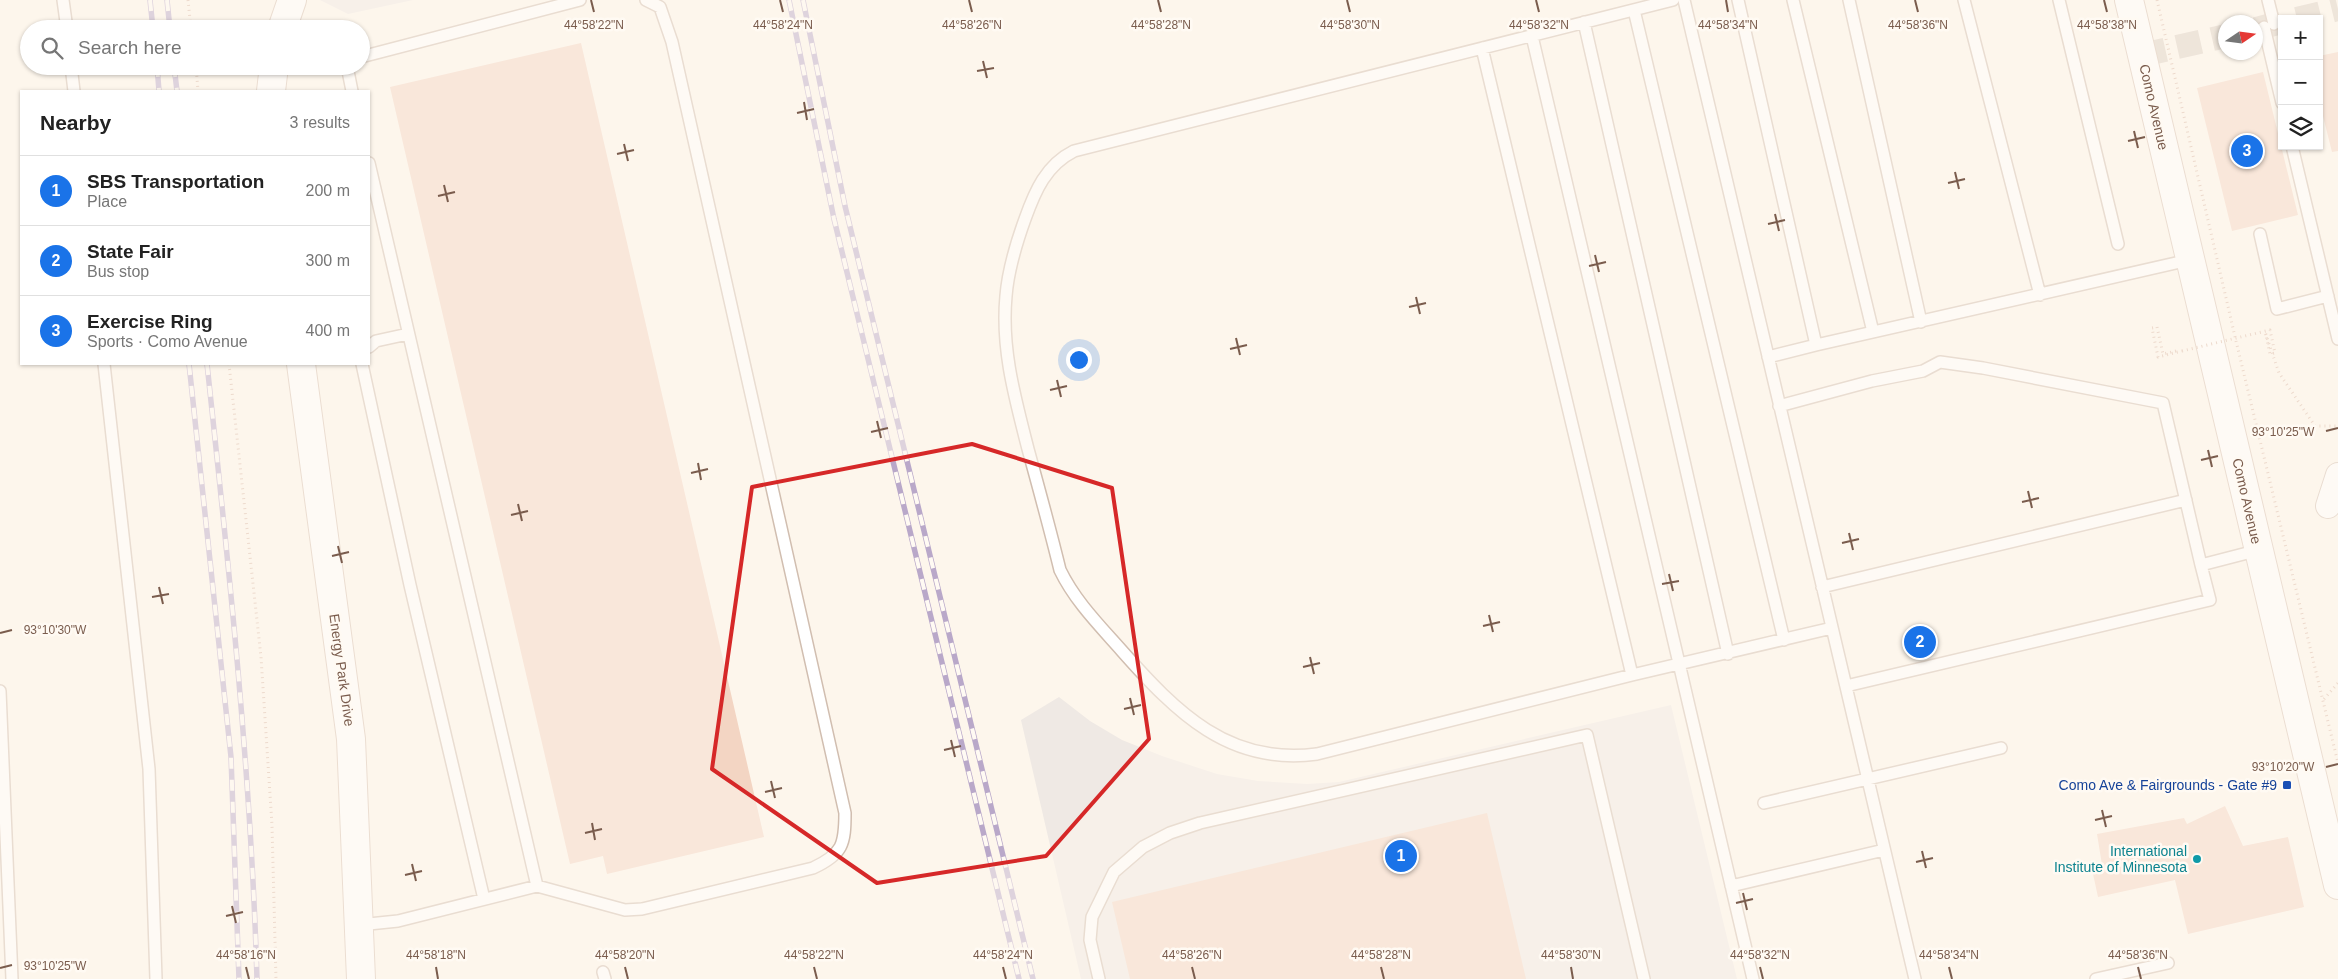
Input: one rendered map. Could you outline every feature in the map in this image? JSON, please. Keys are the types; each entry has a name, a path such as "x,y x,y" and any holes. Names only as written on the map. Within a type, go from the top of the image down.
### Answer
{"main road":[{"path":"285,20 292,0"},
{"name":"Como Avenue","path":"2129,0 2338,885"},
{"path":"271,90 273,75"},
{"name":"Energy Park Drive","path":"301,365 351,739 361,979"}],"street":[{"path":"2328,506 2338,474"}],"lane":[{"path":"64,0 66,20"},
{"path":"370,55 580,0"},
{"path":"359,925 398,921 537,886 625,910 642,909 813,868 830,860 845,837 845,813 672,42 660,7 646,0"},
{"path":"1672,0 1074,151 1064,156 1042,180 1031,202 1011,265 1006,296 1005,332 1011,382 1060,570 1070,590 1091,616 1173,705 1197,725 1223,739 1272,755 1296,757 1317,754 1632,675 1679,666 1832,628"},
{"path":"1684,0 1915,979"},
{"path":"1738,0 1816,345"},
{"path":"1793,0 1873,332"},
{"path":"1849,0 1921,322"},
{"path":"1964,0 2040,295"},
{"path":"2059,0 2118,244"},
{"path":"2268,0 2269,25 2278,79"},
{"path":"1634,10 1784,640"},
{"path":"1584,22 1728,654"},
{"path":"1532,36 1754,979"},
{"path":"1482,48 1632,675"},
{"path":"72,75 74,90"},
{"path":"349,75 352,90"},
{"path":"2293,150 2338,339"},
{"path":"370,167 537,886"},
{"path":"2260,234 2277,308 2328,296"},
{"path":"1768,357 2189,260"},
{"path":"370,346 376,341 408,334"},
{"path":"1779,406 1872,381 1922,371 1940,362 1983,368 2163,403 2210,600 1846,686"},
{"path":"104,365 149,769 156,979"},
{"path":"362,365 410,584 484,899"},
{"path":"1822,587 2186,500"},
{"path":"2201,565 2259,550"},
{"path":"0,691 12,979"},
{"path":"1099,979 1090,940 1092,917 1102,893 1114,872 1143,847 1170,833 1200,823 1587,735 1644,979"},
{"path":"1764,803 2001,748"},
{"path":"1731,886 1884,850"},
{"path":"2096,979 2168,962"}],"path":[{"path":"188,0 191,20"},
{"path":"2157,0 2236,341 2338,763"},
{"path":"197,75 198,90"},
{"path":"2176,351 2163,354 2157,327 2152,328 2158,357 2270,330 2275,353 2270,354 2265,332 2279,373 2315,426 2338,426"},
{"path":"229,365 261,657 272,825 276,979"},
{"path":"2324,699 2338,682"}],"highlighted area":[{"path":"972,444 1112,488 1149,739 1046,856 877,883 712,769 752,487"}],"shaded area":[{"path":"320,0 413,0 348,14"},
{"path":"1059,697 1090,721 1122,740 1162,756 1217,774 1258,781 1307,784 1339,782 1671,705 1737,979 1081,979 1021,720"}],"building":[{"path":"581,43 764,837 607,874 603,856 570,864 390,87"},
{"path":"2338,52 2338,151 2332,152 2323,116 2323,55"},
{"path":"2263,72 2278,133 2278,150 2282,150 2298,215 2232,231 2197,88"},
{"name":"International Institute of Minnesota","path":"2225,806 2243,846 2288,837 2304,907 2188,934 2175,880 2098,897 2093,874 2103,871 2097,834 2184,818 2187,824"},
{"path":"1487,813 1526,979 1130,979 1112,902"}],"tunnel":[{"path":"2313,15 2338,9"},
{"path":"2263,27 2278,23"},
{"path":"2142,55 2218,38"}],"railway":[{"path":"150,0 152,20"},
{"path":"167,0 169,20"},
{"path":"789,0 834,219 1019,979"},
{"path":"803,0 845,206 1033,979"},
{"path":"158,75 159,90"},
{"path":"175,75 177,90"},
{"path":"189,365 231,757 239,979"},
{"path":"207,365 238,671 250,825 257,979"}],"place":[{"name":"Exercise Ring","path":"2247,151"},
{"name":"State Fair","path":"1920,642"},
{"name":"Como Ave & Fairgrounds - Gate #9","path":"2287,785"},
{"name":"SBS Transportation","path":"1401,856"},
{"name":"International Institute of Minnesota","path":"2197,859"}]}
